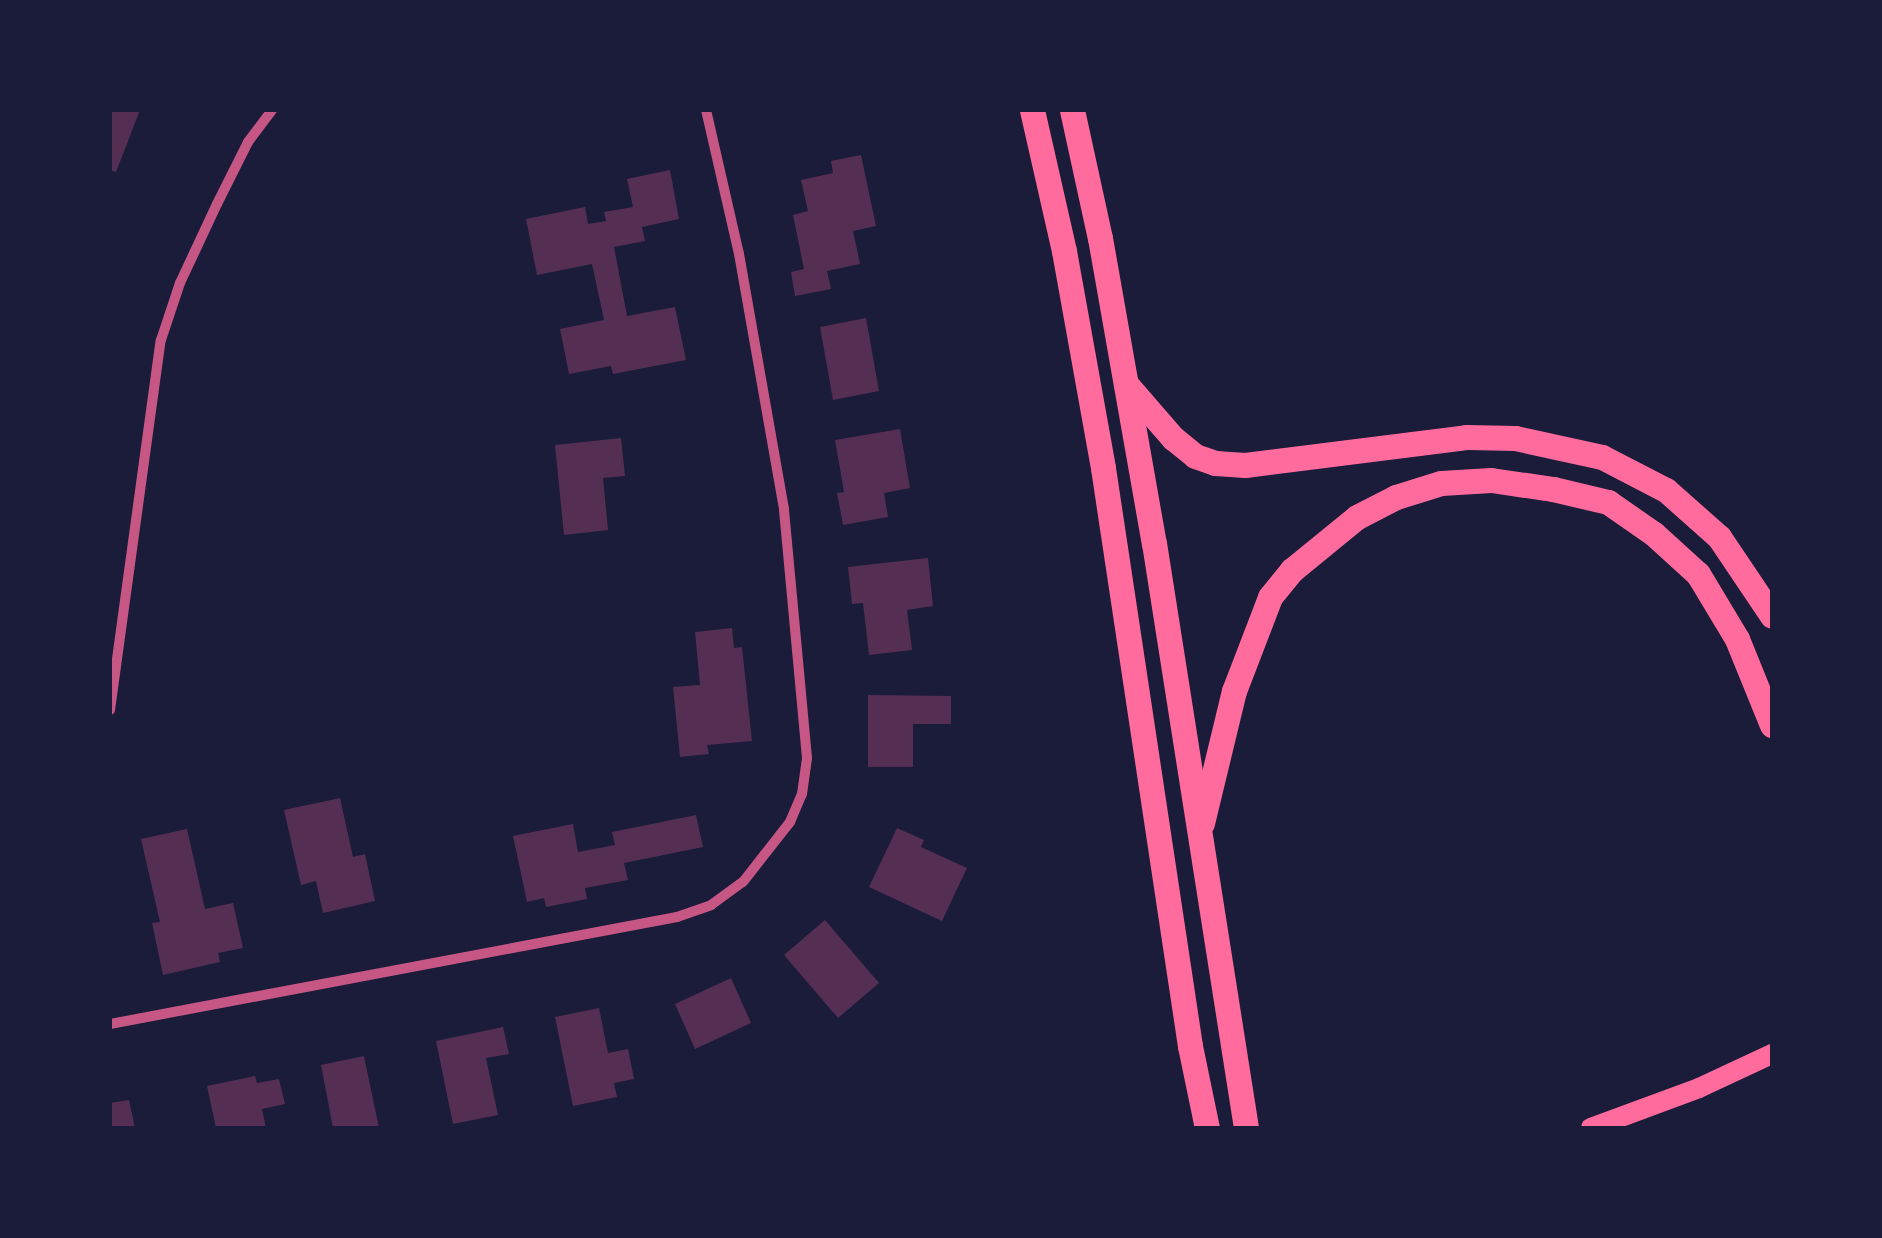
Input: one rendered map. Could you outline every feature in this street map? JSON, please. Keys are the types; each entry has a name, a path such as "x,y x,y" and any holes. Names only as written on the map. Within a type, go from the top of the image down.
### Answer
{"highway":[{"path":"1032,110 1064,251 1103,468 1190,1046 1207,1128"},
{"path":"1072,110 1126,384 1246,1128"},
{"path":"1126,384 1174,438 1195,456 1215,463 1245,465 1466,437 1515,438 1602,458 1666,490 1720,537 1772,616"},
{"path":"1199,838 1234,690 1270,598 1292,570 1357,517 1396,497 1441,483 1491,480 1553,488 1608,502 1654,534 1698,574 1737,639 1772,725"}],"main road":[{"path":"1590,1128 1699,1088 1772,1054"}],"street":[{"path":"110,710 162,340 180,283 217,204 248,142 272,110"},
{"path":"110,1024 677,917 710,905 743,882 790,822 802,794 807,758 784,509 739,254 706,110"}],"building":[{"path":"110,110 140,110 116,172 110,170"},
{"path":"861,155 876,226 853,231 860,264 827,271 831,289 795,296 791,272 804,269 793,215 808,211 801,180 833,173 831,161"},
{"path":"670,170 679,219 642,227 645,241 614,247 627,316 675,307 686,360 613,374 611,366 569,374 560,329 604,320 592,264 537,275 526,219 585,207 588,224 606,221 604,212 633,207 627,179"},
{"path":"866,318 879,391 833,400 820,327"},
{"path":"900,429 910,488 884,493 888,517 843,525 837,493 844,492 835,440"},
{"path":"621,438 625,476 603,478 608,530 564,535 555,445"},
{"path":"928,558 933,606 907,610 912,650 869,655 863,603 852,604 848,567"},
{"path":"732,628 734,648 742,647 752,741 707,745 709,754 680,757 673,687 700,685 695,632"},
{"path":"868,695 951,696 951,724 913,724 913,767 868,767"},
{"path":"340,798 353,857 365,854 375,901 323,913 316,881 301,885 284,810"},
{"path":"696,815 703,847 624,863 628,880 585,888 587,899 546,907 544,898 527,902 513,836 573,824 578,852 615,845 612,832"},
{"path":"897,828 924,840 921,847 967,868 942,921 869,887"},
{"path":"187,829 205,909 233,903 243,948 218,953 220,962 163,975 152,923 160,922 141,839"},
{"path":"825,920 879,983 838,1018 784,955"},
{"path":"731,978 751,1023 695,1049 675,1004"},
{"path":"599,1008 608,1053 628,1049 634,1079 614,1083 617,1097 573,1106 555,1017"},
{"path":"503,1027 509,1054 486,1058 498,1115 453,1124 436,1041"},
{"path":"364,1056 379,1128 333,1128 321,1065"},
{"path":"255,1076 257,1083 279,1079 285,1104 262,1109 266,1128 216,1128 207,1086"},
{"path":"129,1100 135,1128 110,1128 110,1103"}]}
